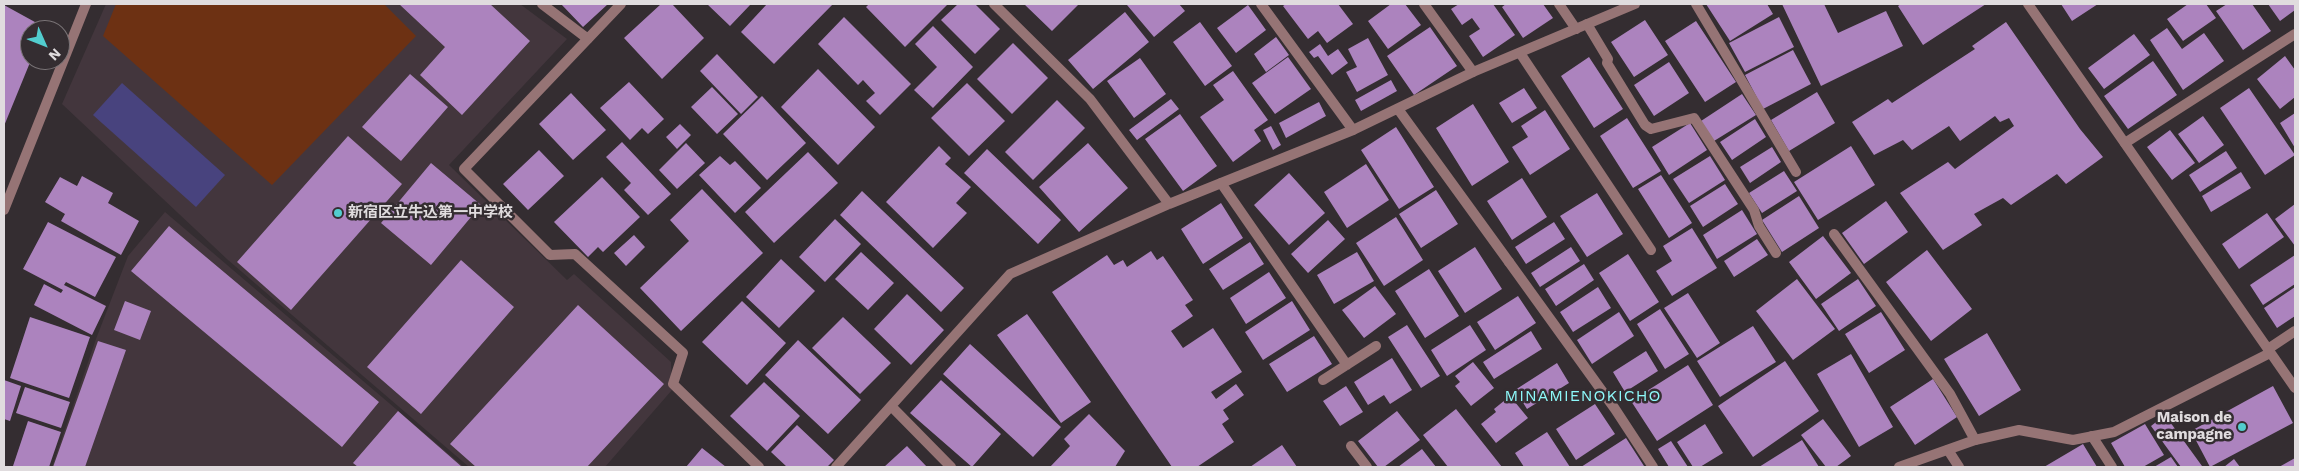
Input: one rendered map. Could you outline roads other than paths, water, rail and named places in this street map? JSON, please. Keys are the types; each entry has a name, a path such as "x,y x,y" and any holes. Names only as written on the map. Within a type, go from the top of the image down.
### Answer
{"street":[{"path":"4,210 86,4"},
{"path":"542,4 588,39"},
{"path":"621,4 464,169 550,255 575,254 683,352 673,384 759,467"},
{"path":"994,4 1090,99 1170,204"},
{"path":"1261,4 1352,130"},
{"path":"1424,4 1473,72"},
{"path":"1559,4 1576,29"},
{"path":"836,467 1010,274 1170,204 1352,130 1473,72 1634,4"},
{"path":"1696,4 1796,172"},
{"path":"2028,4 2295,388"},
{"path":"1587,24 1608,59 1607,63 1645,125 1650,129 1694,118 1754,210 1759,226 1776,253"},
{"path":"2125,144 2295,34"},
{"path":"1520,53 1651,250"},
{"path":"1398,109 1615,409 1653,467"},
{"path":"1222,183 1347,365"},
{"path":"1834,234 1950,394 1975,440"},
{"path":"1899,467 1975,440 2019,430 2073,440 2114,432 2269,351 2295,331"},
{"path":"1323,380 1376,346"},
{"path":"891,406 951,467"},
{"path":"2092,436 2112,467"},
{"path":"1351,446 1366,467"},
{"path":"1948,450 1959,467"}],"place":[{"name":"新宿区立牛込第一中学校","path":"338,213"},
{"name":"Maison de campagne","path":"2242,427"}],"district":[{"name":"MINAMIENOKICHO","path":"1583,396"}]}
